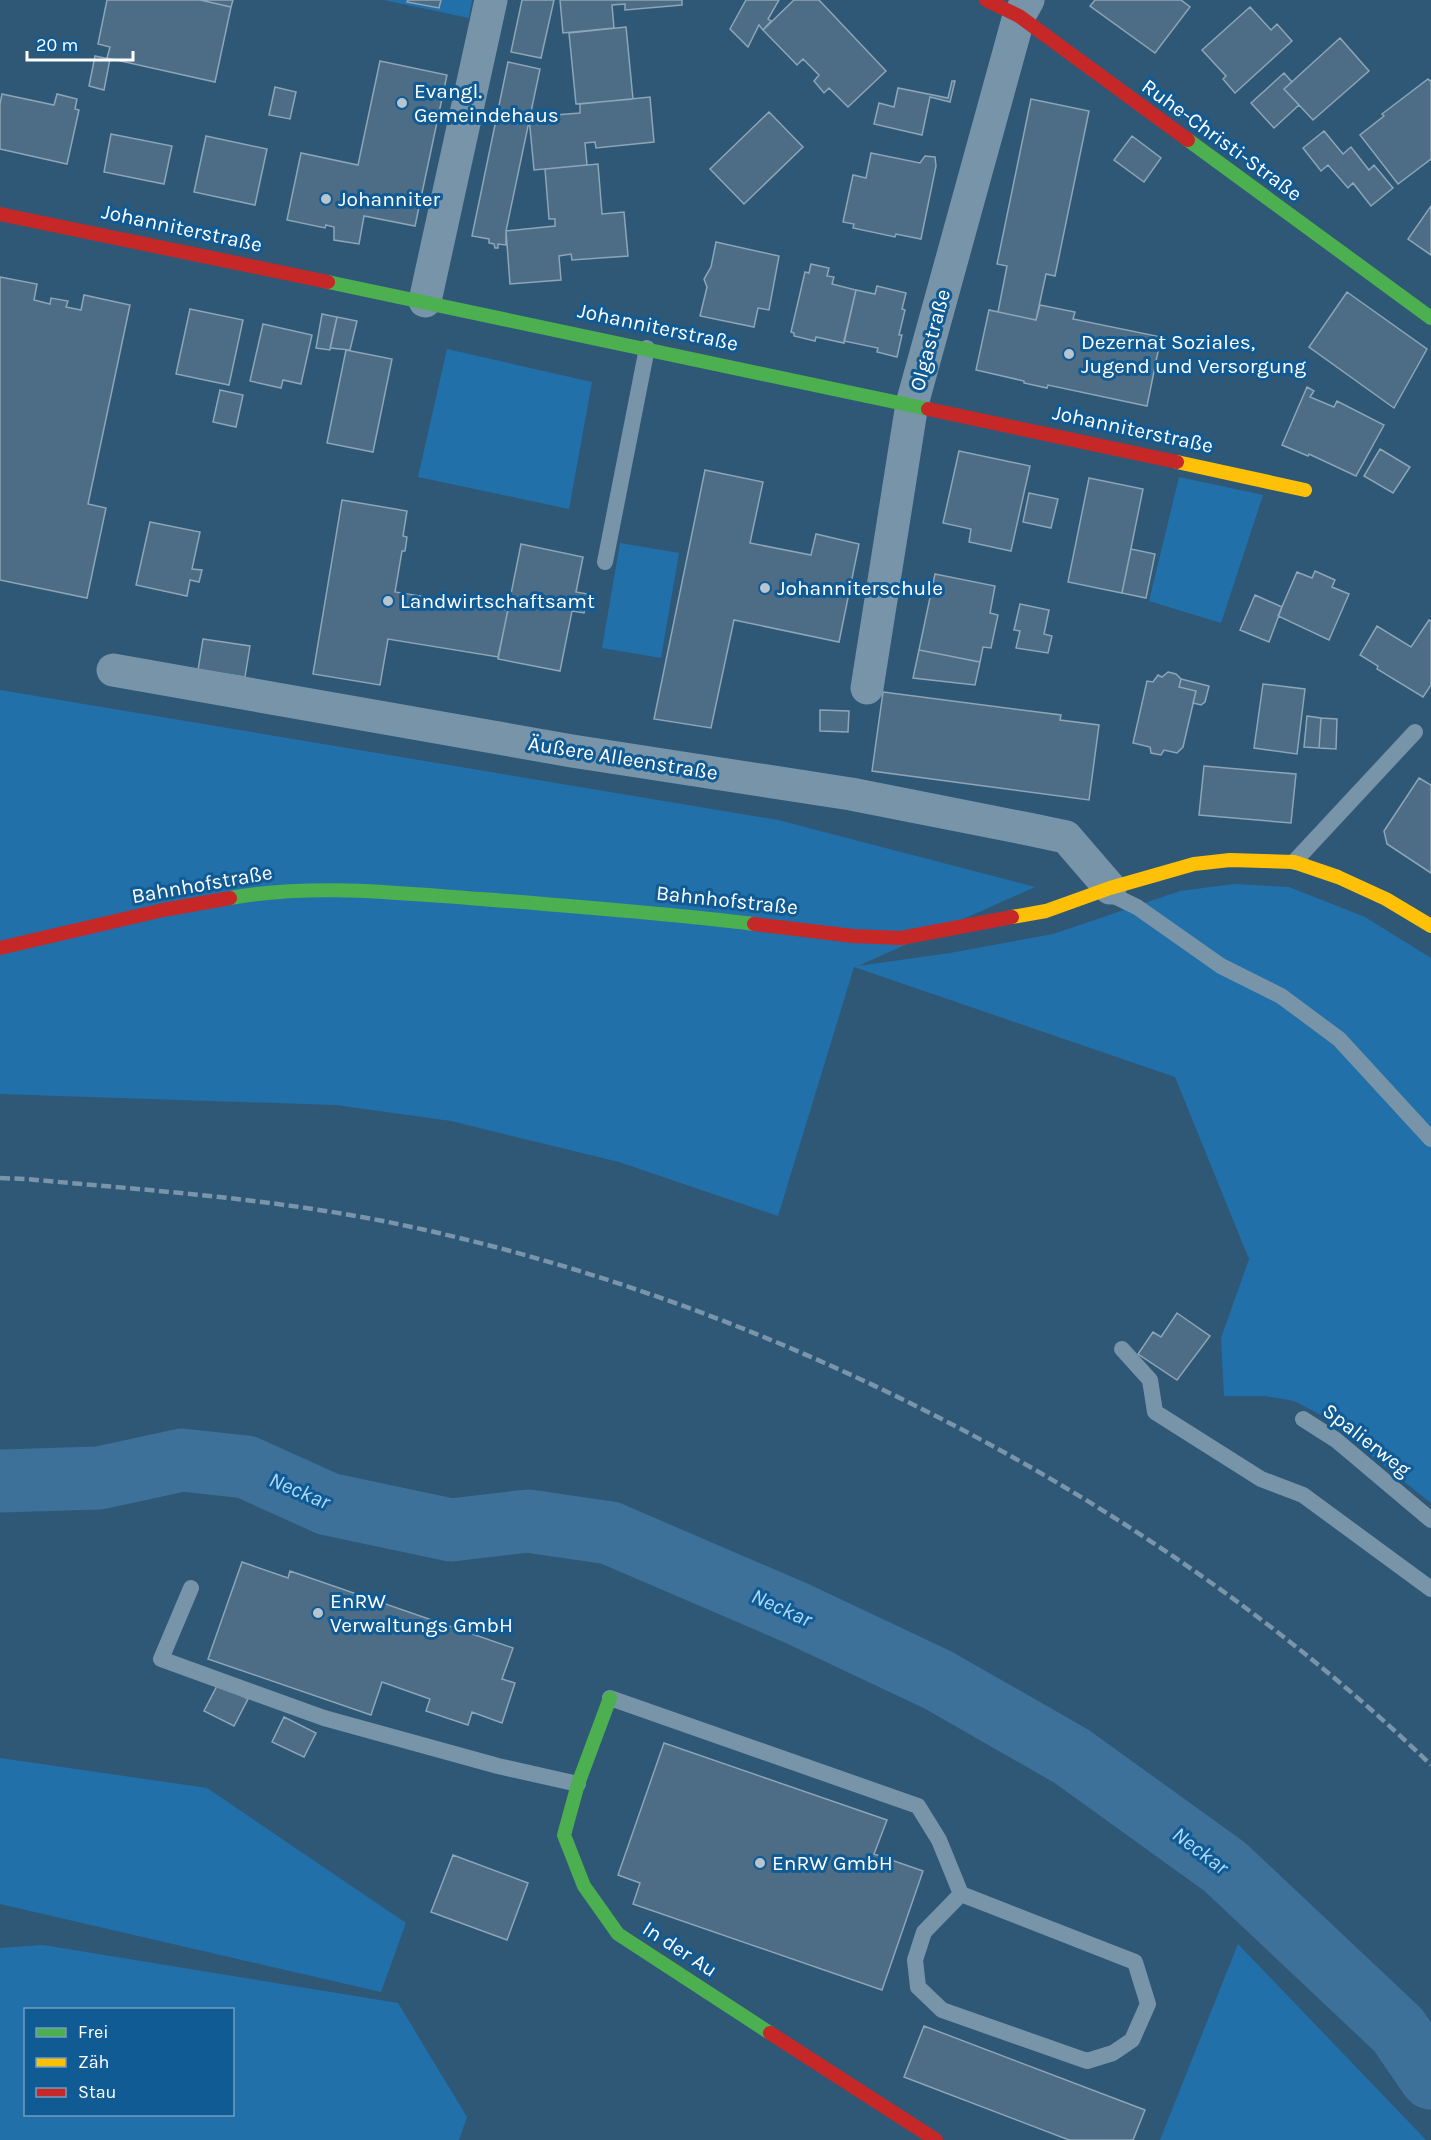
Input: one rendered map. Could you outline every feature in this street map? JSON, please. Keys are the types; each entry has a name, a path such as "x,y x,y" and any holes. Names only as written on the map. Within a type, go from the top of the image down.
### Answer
{"street":[{"path":"425,301 491,0"},
{"name":"Ruhe-Christi-Straße","path":"986,0 1024,8 1431,318"},
{"name":"Olgastraße","path":"867,688 912,404 1024,8"},
{"name":"Johanniterstraße","path":"0,214 425,301 1305,490"},
{"name":"Äußere Alleenstraße","path":"112,670 572,751 851,794 1066,837 1107,890"},
{"name":"Bahnhofstraße","path":"0,948 163,909 262,891 350,889 668,914 853,936 901,938 1046,911 1194,864 1230,860 1294,861 1338,877 1386,899 1431,926"},
{"name":"In der Au","path":"610,1698 578,1785 564,1835 584,1886 618,1934 936,2140"}],"lane":[{"path":"605,562 646,348"},
{"path":"1294,861 1415,732"},
{"path":"1107,890 1137,907 1221,966 1281,996 1339,1039 1431,1139"},
{"path":"1122,1349 1150,1380 1155,1412 1261,1479 1303,1496 1431,1588"},
{"name":"Spalierweg","path":"1303,1419 1336,1440 1431,1520"},
{"path":"190,1588 161,1659 324,1718 498,1766 578,1785"},
{"path":"610,1698 918,1806 939,1840 961,1894 1135,1962 1148,2004 1132,2040 1113,2053 1087,2061 942,2010 918,1987 915,1959 924,1932 961,1894"}],"shaded area":[{"path":"384,0 472,0 469,18"},
{"path":"447,349 592,382 569,509 418,477"},
{"path":"1179,477 1263,495 1221,623 1149,601"},
{"path":"620,543 679,553 661,658 602,648"},
{"path":"0,690 778,820 1035,887 858,966 950,953 1053,934 1180,891 1234,884 1289,887 1365,917 1431,958 1431,1503 1321,1415 1294,1401 1265,1396 1224,1396 1221,1338 1249,1259 1175,1077 854,967 778,1216 619,1162 451,1121 336,1105 0,1094"},
{"path":"0,1758 207,1788 406,1923 381,1992 0,1904"},
{"path":"1238,1944 1426,2140 1160,2140"},
{"path":"43,1945 398,2003 467,2117 459,2140 0,2140 0,1948"}],"building":[{"path":"107,0 200,0 231,7 215,82 107,58 110,47 98,44"},
{"path":"200,0 233,0 231,7"},
{"path":"408,0 441,0 439,8 407,2"},
{"path":"522,0 554,0 541,58 511,52"},
{"path":"560,0 682,0 682,5 625,10 625,4 612,5 614,28 563,33"},
{"path":"746,0 779,0 768,19 771,21 763,30 759,25 748,47 730,29"},
{"path":"794,0 819,0 886,71 848,107 829,88 824,93 814,81 819,75 803,59 797,65 763,30"},
{"path":"1095,0 1181,0 1190,7 1155,53 1090,6"},
{"path":"1250,7 1271,30 1277,24 1292,41 1235,93 1223,79 1226,76 1202,50"},
{"path":"626,27 633,99 576,104 569,33"},
{"path":"1340,38 1369,71 1313,120 1284,89"},
{"path":"95,56 110,59 104,90 89,86"},
{"path":"380,61 447,75 415,226 364,216 359,244 334,240 334,227 326,225 325,228 287,220 301,153 358,165"},
{"path":"508,62 540,69 506,231 506,245 498,244 498,248 495,248 494,244 489,243 489,239 472,236"},
{"path":"1284,73 1292,82 1284,89 1299,105 1274,128 1251,103"},
{"path":"1428,79 1431,80 1431,159 1398,184 1360,135 1384,116 1382,114"},
{"path":"952,81 955,81 950,102 930,97 922,135 874,124 879,103 894,107 898,88 948,98"},
{"path":"275,87 296,92 290,119 269,115"},
{"path":"2,94 54,105 57,94 77,99 75,109 79,110 67,164 0,149"},
{"path":"650,97 654,142 596,148 595,142 585,143 587,165 534,170 529,117 580,113 580,104"},
{"path":"1031,99 1089,111 1055,276 1046,274 1036,320 998,312 1007,266 997,264"},
{"path":"769,112 803,147 744,204 710,169"},
{"path":"1324,131 1343,154 1351,147 1369,170 1374,165 1393,188 1371,206 1353,183 1348,188 1328,165 1321,171 1303,148"},
{"path":"111,134 172,146 164,184 104,172"},
{"path":"206,136 267,149 255,205 194,192"},
{"path":"1132,136 1161,158 1144,182 1114,160"},
{"path":"871,153 920,163 925,156 935,157 936,166 921,239 896,234 895,237 853,228 854,224 843,222 853,175 866,178"},
{"path":"598,164 602,214 624,212 628,256 572,260 571,254 559,256 561,280 510,284 506,231 555,226 555,219 549,219 545,169"},
{"path":"1431,206 1431,255 1408,239"},
{"path":"716,242 779,256 769,310 758,308 754,327 700,316 707,287 704,279 711,267"},
{"path":"811,264 829,268 827,276 834,277 832,284 856,290 844,343 816,337 815,341 794,336 791,332 805,272 809,273"},
{"path":"0,277 37,284 34,300 50,304 51,298 68,301 66,307 81,310 84,295 130,305 88,504 106,508 87,598 0,580"},
{"path":"877,286 906,293 902,309 905,310 899,335 902,335 897,357 877,352 878,348 844,341 856,290 875,294"},
{"path":"1347,292 1427,349 1394,408 1309,347"},
{"name":"Dezernat Soziales, Jugend und Versorgung","path":"1040,305 1075,312 1073,319 1161,337 1147,406 1048,385 1047,388 976,370 989,310 1036,320"},
{"path":"190,309 243,320 229,385 176,374"},
{"path":"322,314 337,317 330,350 316,348"},
{"path":"337,317 357,321 350,350 330,348"},
{"path":"263,324 312,335 301,384 283,380 281,388 250,381"},
{"path":"346,350 392,359 373,452 327,443"},
{"path":"1307,387 1314,391 1310,397 1334,407 1337,401 1384,425 1356,476 1309,454 1308,456 1282,445"},
{"path":"220,390 243,395 236,427 213,422"},
{"path":"1380,449 1410,467 1393,493 1364,476"},
{"path":"959,451 1030,466 1011,551 969,542 971,529 943,523"},
{"name":"Johanniterschule","path":"705,470 763,482 750,543 811,555 816,534 859,544 839,642 734,620 711,728 654,719"},
{"path":"1089,478 1143,489 1122,593 1068,582"},
{"path":"1029,493 1058,499 1051,528 1023,522"},
{"name":"Landwirtschaftsamt","path":"342,500 407,511 403,536 407,537 405,551 402,551 395,592 508,610 498,657 388,639 380,685 313,674"},
{"path":"150,522 200,532 192,569 202,570 199,582 190,580 187,596 136,585"},
{"path":"521,544 583,557 576,592 588,594 584,613 572,611 560,671 498,659"},
{"path":"1131,549 1155,554 1146,598 1122,593"},
{"path":"1315,571 1335,580 1332,587 1349,594 1329,640 1278,616 1297,572 1312,578"},
{"path":"935,574 995,586 990,613 998,615 991,648 983,647 980,662 919,650"},
{"path":"1255,595 1282,607 1269,642 1240,630"},
{"path":"1020,604 1049,610 1044,634 1052,636 1048,653 1016,648 1020,631 1014,630"},
{"path":"1429,620 1431,621 1431,685 1423,697 1377,669 1378,666 1360,655 1377,626 1411,647"},
{"path":"203,639 250,646 245,677 198,670"},
{"path":"919,650 980,662 975,685 913,678"},
{"path":"1168,672 1176,674 1181,679 1179,687 1196,691 1183,747 1177,753 1164,750 1161,755 1151,753 1150,747 1133,743 1147,681 1153,682 1158,675 1162,677"},
{"path":"1181,679 1209,686 1205,702 1201,705 1193,703 1196,691 1179,687"},
{"path":"1263,684 1305,689 1297,754 1254,748"},
{"path":"883,692 1061,715 1060,720 1099,725 1089,800 872,771"},
{"path":"820,710 849,711 848,732 820,731"},
{"path":"1307,716 1321,718 1319,748 1304,747"},
{"path":"1321,718 1337,719 1336,749 1319,748"},
{"path":"1204,766 1296,774 1291,823 1199,815"},
{"path":"1419,778 1431,785 1431,873 1387,844 1384,831"},
{"path":"1177,1313 1210,1336 1177,1380 1138,1354 1153,1332 1161,1337"},
{"name":"EnRW Verwaltungs GmbH","path":"242,1562 288,1578 290,1571 513,1648 502,1679 515,1683 502,1723 472,1712 468,1725 426,1711 430,1699 382,1682 371,1715 208,1659"},
{"path":"218,1684 248,1699 234,1726 204,1711"},
{"path":"284,1717 316,1733 304,1757 272,1742"},
{"name":"EnRW GmbH","path":"664,1743 887,1820 874,1854 923,1871 882,1990 633,1904 640,1883 618,1875"},
{"path":"453,1855 528,1883 507,1940 431,1912"},
{"path":"924,2026 1145,2110 1133,2140 1069,2140 904,2077"}],"waterway":[{"name":"Neckar","path":"0,1481 99,1478 182,1460 246,1467 328,1504 451,1530 528,1521 610,1533 796,1613 938,1680 1071,1756 1225,1867 1398,2030 1431,2078"}],"railway":[{"path":"0,1178 250,1201 383,1221 525,1255 668,1300 808,1356 945,1421 1077,1495 1203,1577 1322,1668 1431,1765"}],"traffic: fast":[{"path":"1188,140 1431,318"},
{"path":"328,282 928,409"},
{"path":"230,898 292,891 387,892 618,910 754,924"},
{"path":"610,1698 578,1784 564,1835 584,1886 618,1934 770,2033"}],"traffic: slow":[{"path":"1177,462 1305,490"},
{"path":"1012,917 1046,911 1110,888 1194,864 1230,860 1294,862 1338,877 1386,899 1431,926"}],"traffic: jam":[{"path":"986,0 1019,16 1188,140"},
{"path":"0,214 328,282"},
{"path":"928,409 1177,462"},
{"path":"0,948 163,910 230,898"},
{"path":"754,924 853,936 901,938 1012,917"},
{"path":"770,2033 936,2140"}],"place":[{"name":"Evangl. Gemeindehaus","path":"402,103"},
{"name":"Johanniter","path":"326,199"},
{"name":"Dezernat Soziales, Jugend und Versorgung","path":"1069,354"},
{"name":"Johanniterschule","path":"765,588"},
{"name":"Landwirtschaftsamt","path":"388,601"},
{"name":"EnRW Verwaltungs GmbH","path":"318,1613"},
{"name":"EnRW GmbH","path":"760,1863"}]}
